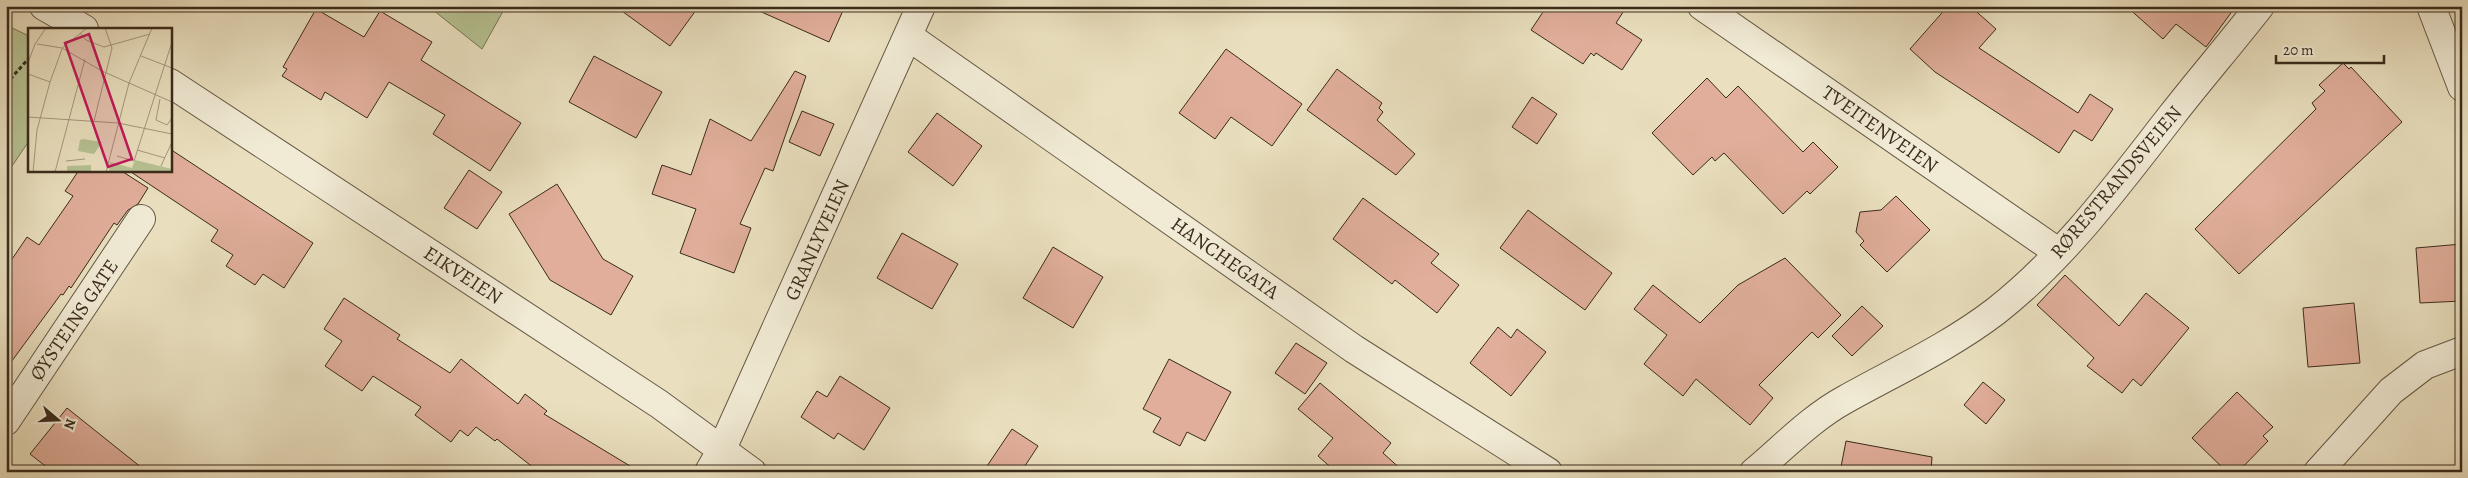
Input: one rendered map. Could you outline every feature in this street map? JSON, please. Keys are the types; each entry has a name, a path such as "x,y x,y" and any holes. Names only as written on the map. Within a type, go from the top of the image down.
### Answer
{"street":[{"path":"44,6 82,28"},
{"name":"GRANLYVEIEN","path":"715,461 921,6"},
{"name":"TVEITENVEIEN","path":"1702,6 2058,252"},
{"name":"RØRESTRANDSVEIEN","path":"1754,472 1792,437 1845,399 1897,373 1976,326 2022,289 2119,186 2260,6"},
{"path":"2431,6 2462,87"},
{"name":"HANCHEGATA","path":"908,36 1354,349 1548,472"},
{"name":"EIKVEIEN","path":"171,84 659,404 715,461 752,472"},
{"name":"ØYSTEINS GATE","path":"6,421 141,219"},
{"path":"2318,472 2391,391 2425,365 2462,352"}],"path":[{"path":"6,84 28,59"}],"green space":[{"path":"428,6 506,6 482,49"},
{"path":"6,25 28,36 28,142 6,175"}],"building":[{"path":"615,6 699,6 670,46"},
{"path":"748,6 845,6 829,42"},
{"path":"1547,6 1627,6 1616,23 1642,40 1622,70 1596,53 1594,56 1591,53 1583,64 1531,30"},
{"path":"1948,6 1970,6 1996,29 1979,48 2078,113 2090,94 2113,109 2092,141 2074,130 2059,153 1935,72 1910,49"},
{"path":"2126,6 2236,6 2206,47 2176,24 2163,39"},
{"path":"316,9 364,37 380,11 432,42 421,60 521,123 490,171 433,134 445,115 389,82 367,118 325,92 321,100 282,76 287,69 283,67"},
{"path":"1226,49 1302,104 1272,146 1231,117 1215,139 1179,113"},
{"path":"594,56 662,92 636,138 569,102"},
{"path":"2343,63 2349,69 2351,67 2402,122 2239,274 2195,229 2316,109 2312,103 2325,91 2319,85"},
{"path":"1337,69 1382,103 1379,108 1383,112 1377,120 1415,154 1396,175 1307,110"},
{"path":"795,71 806,76 773,171 765,168 740,224 751,228 734,273 680,253 696,209 652,194 662,165 691,175 710,119 751,141"},
{"path":"1707,78 1726,98 1738,86 1803,152 1813,142 1838,167 1810,194 1807,191 1783,214 1724,153 1715,161 1712,157 1693,175 1652,133"},
{"path":"1532,97 1557,114 1537,144 1512,127"},
{"path":"802,111 834,124 820,156 789,142"},
{"path":"937,113 982,146 953,186 908,152"},
{"path":"171,150 313,243 284,288 263,274 255,285 226,266 233,255 211,241 218,230 130,171 171,171"},
{"path":"469,170 502,192 477,229 444,208"},
{"path":"78,171 122,171 148,188 138,204 128,210 117,225 114,223 71,288 69,286 63,295 61,294 6,369 6,268 27,237 39,245 73,196 65,191"},
{"path":"557,184 603,259 633,276 611,315 550,280 509,214"},
{"path":"1896,196 1930,230 1887,272 1860,245 1864,241 1856,232 1860,212 1881,210"},
{"path":"1363,198 1439,254 1431,263 1459,285 1437,313 1395,280 1392,284 1333,239"},
{"path":"1528,210 1612,273 1585,310 1500,248"},
{"path":"902,233 958,264 932,309 877,278"},
{"path":"2462,244 2462,301 2420,303 2416,248"},
{"path":"1053,247 1103,277 1073,328 1023,298"},
{"path":"1785,258 1841,315 1818,338 1812,332 1759,385 1773,398 1750,425 1696,379 1683,396 1644,364 1667,335 1634,309 1653,285 1700,323 1738,285"},
{"path":"2065,275 2119,326 2146,293 2189,328 2141,386 2133,379 2122,393 2087,366 2094,358 2037,305"},
{"path":"344,298 400,335 397,339 450,373 461,359 518,404 525,394 547,411 544,414 640,472 539,472 497,439 495,441 476,427 468,436 460,430 451,442 415,415 421,407 373,376 362,391 325,366 342,341 324,329"},
{"path":"2354,303 2360,363 2308,367 2303,308"},
{"path":"1862,306 1883,326 1852,356 1832,336"},
{"path":"1498,327 1511,338 1517,329 1546,352 1511,396 1470,363"},
{"path":"1296,343 1327,363 1305,394 1275,373"},
{"path":"1169,359 1231,392 1205,441 1187,432 1180,446 1153,432 1161,418 1143,409"},
{"path":"840,376 890,408 864,450 838,433 834,439 801,417 817,391 827,397"},
{"path":"1983,382 2005,400 1986,424 1964,405"},
{"path":"1320,383 1391,443 1383,453 1404,472 1336,472 1318,456 1333,438 1298,409"},
{"path":"2237,392 2273,427 2263,436 2268,441 2238,472 2227,472 2192,438"},
{"path":"67,408 147,472 53,472 30,454"},
{"path":"1012,429 1038,446 1021,472 983,472"},
{"path":"1846,441 1932,457 1931,472 1840,472"}]}
